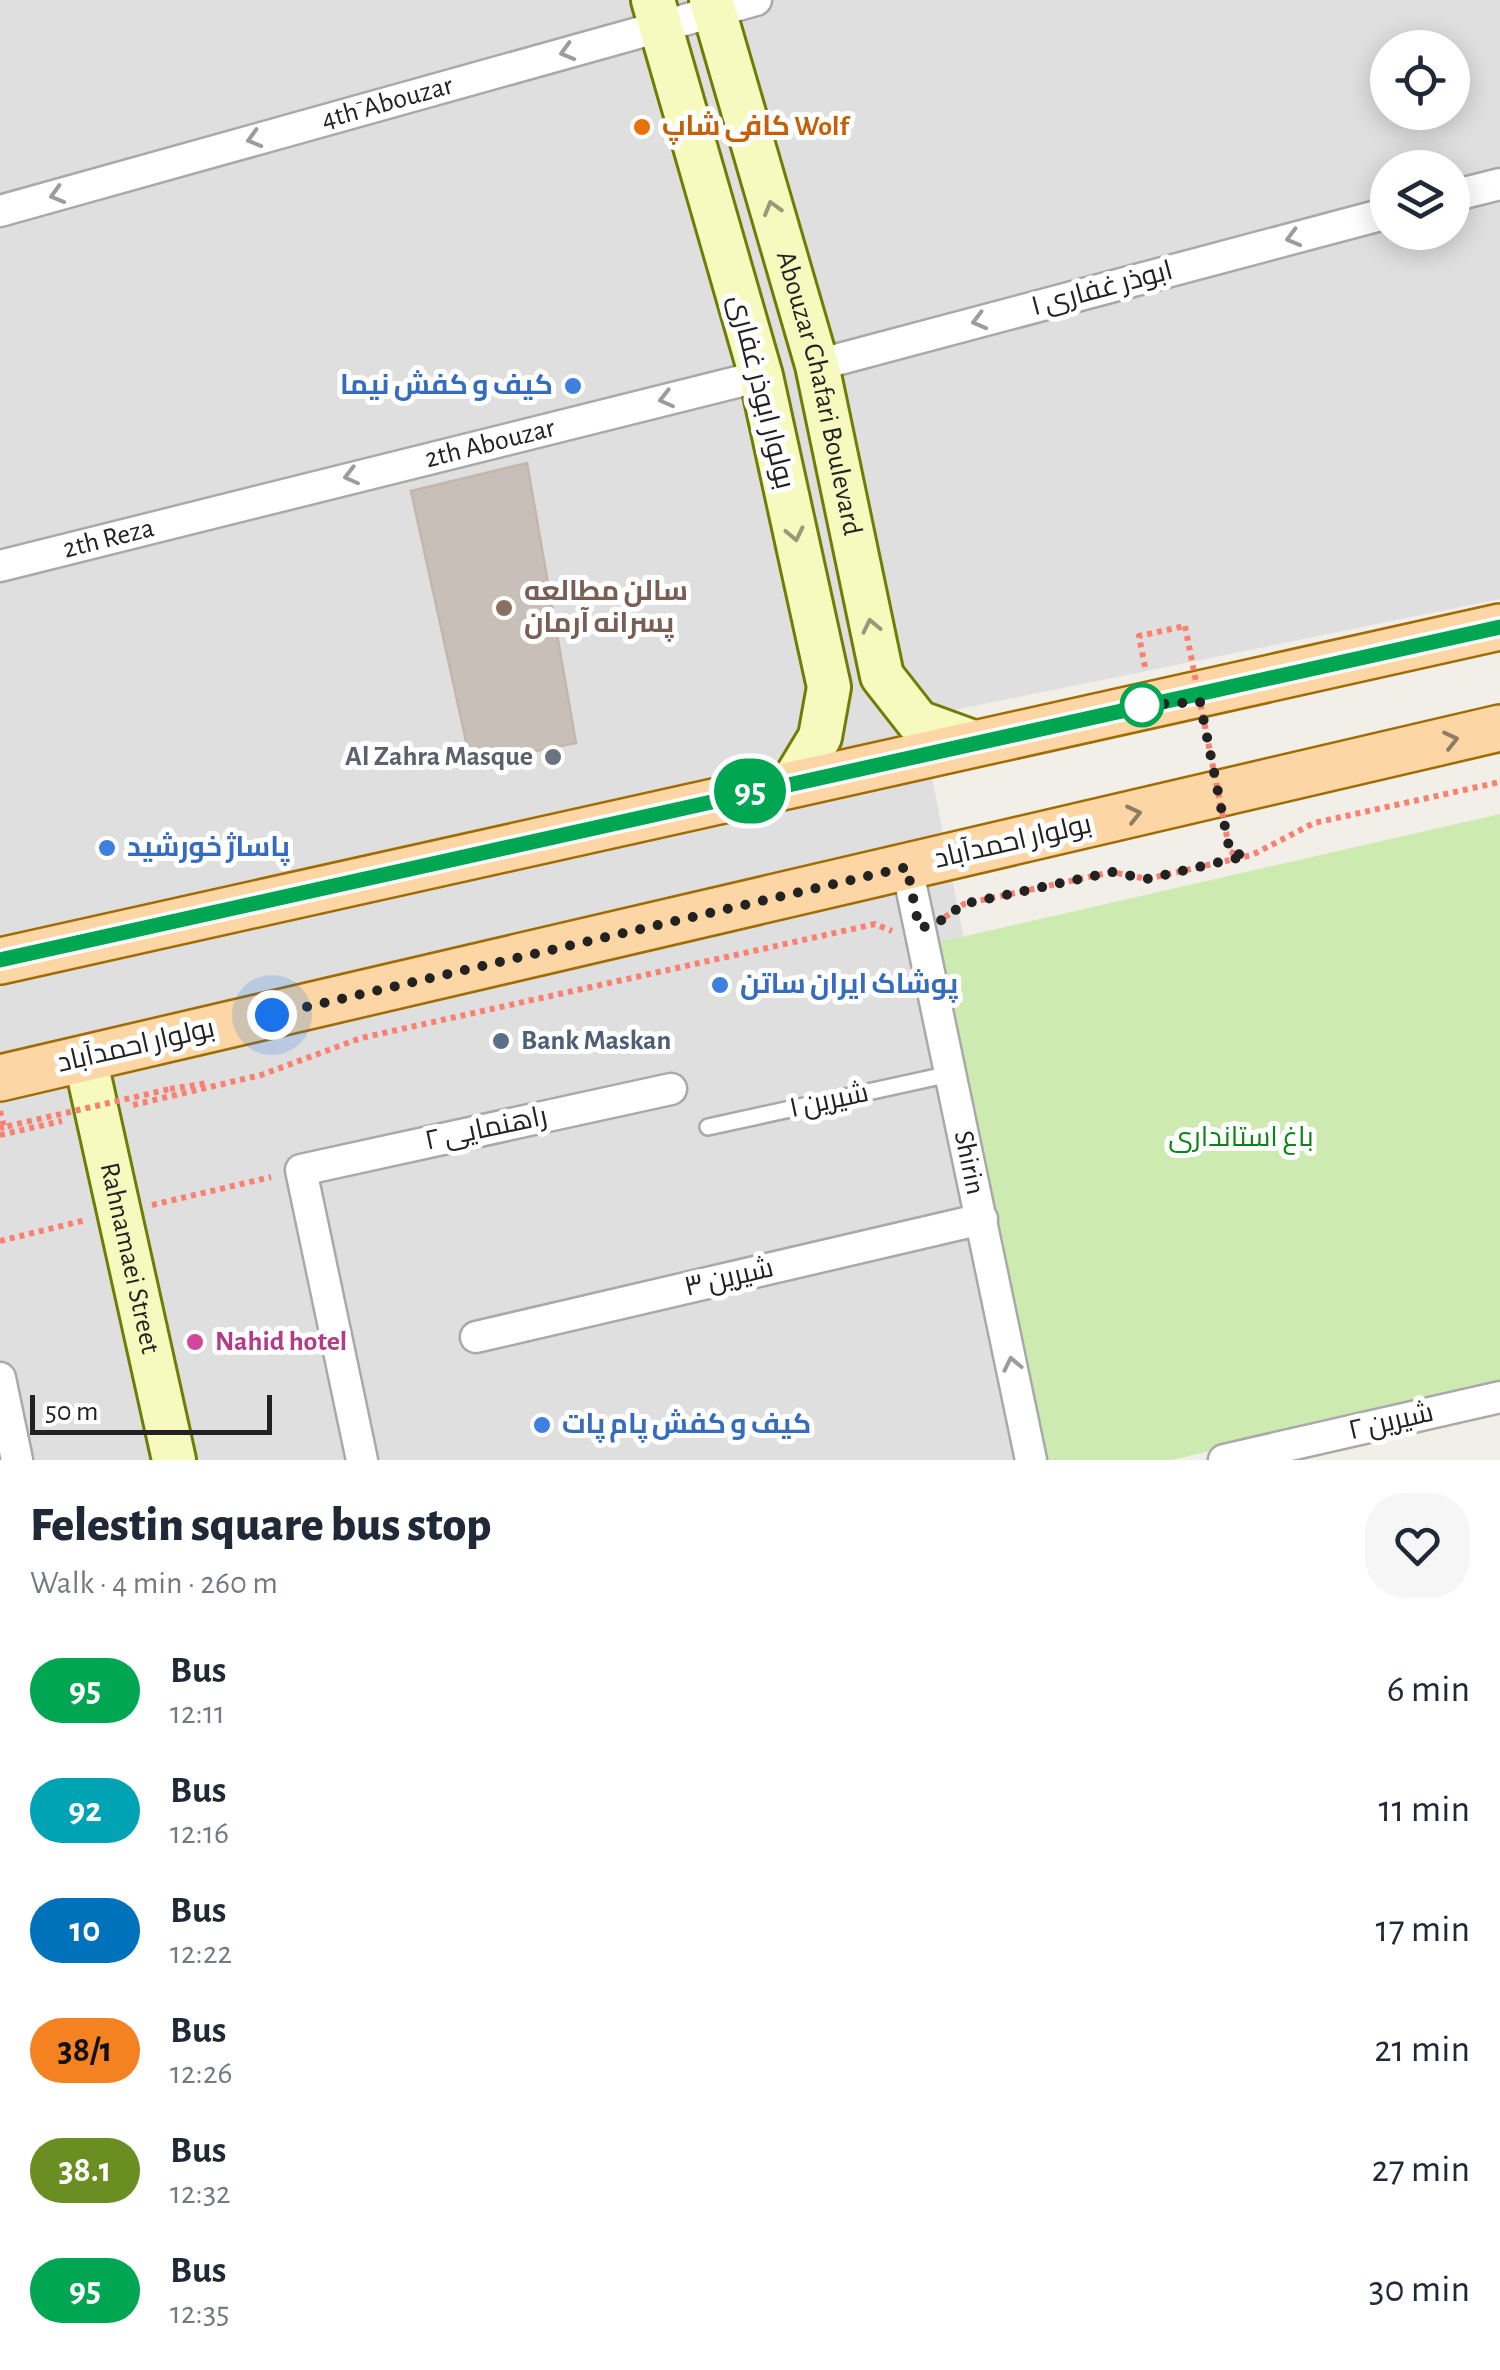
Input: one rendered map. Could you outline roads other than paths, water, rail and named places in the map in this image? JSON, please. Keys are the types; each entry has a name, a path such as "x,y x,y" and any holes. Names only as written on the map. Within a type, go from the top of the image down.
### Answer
{"main road":[{"path":"0,960 1500,627"},
{"name":"بولوار احمدآباد","path":"0,1078 1500,728"}],"street":[{"name":"4th َAbouzar","path":"0,211 657,13 756,0"},
{"name":"Abouzar Ghafari Boulevard","path":"713,6 817,365 882,676 918,722 972,742"},
{"name":"بولوار ابوذر غفاری","path":"657,13 761,376 828,687 820,737 793,782"},
{"path":"1470,192 1500,184"},
{"name":"ابوذر غفاری ۱","path":"817,365 1370,217"},
{"name":"2th Abouzar","path":"218,509 761,376"},
{"name":"2th Reza","path":"0,566 218,509"},
{"path":"828,687 852,696 875,687 882,676"},
{"name":"Shirin","path":"907,867 1031,1460"},
{"name":"Rahnamaei Street","path":"85,1058 174,1460"},
{"name":"راهنمایی ۲","path":"362,1460 301,1170 670,1089"},
{"name":"شیرین ۳","path":"476,1337 982,1220"},
{"path":"0,1378 17,1460"},
{"name":"شیرین ۲","path":"1224,1460 1500,1397"}],"lane":[{"name":"شیرین ۱","path":"708,1127 950,1074"}],"place":[{"name":"کافی شاپ Wolf","path":"642,127"},
{"name":"کیف و کفش نیما","path":"573,386"},
{"name":"سالن مطالعه پسرانه آرمان","path":"504,608"},
{"name":"Al Zahra Masque","path":"553,757"},
{"name":"پاساژ خورشید","path":"107,848"},
{"name":"پوشاک ایران ساتن","path":"720,985"},
{"name":"Bank Maskan","path":"501,1041"},
{"name":"Nahid hotel","path":"195,1342"},
{"name":"کیف و کفش پام پات","path":"542,1425"}],"park label":[{"name":"باغ استانداری","path":"1241,1138"}]}
